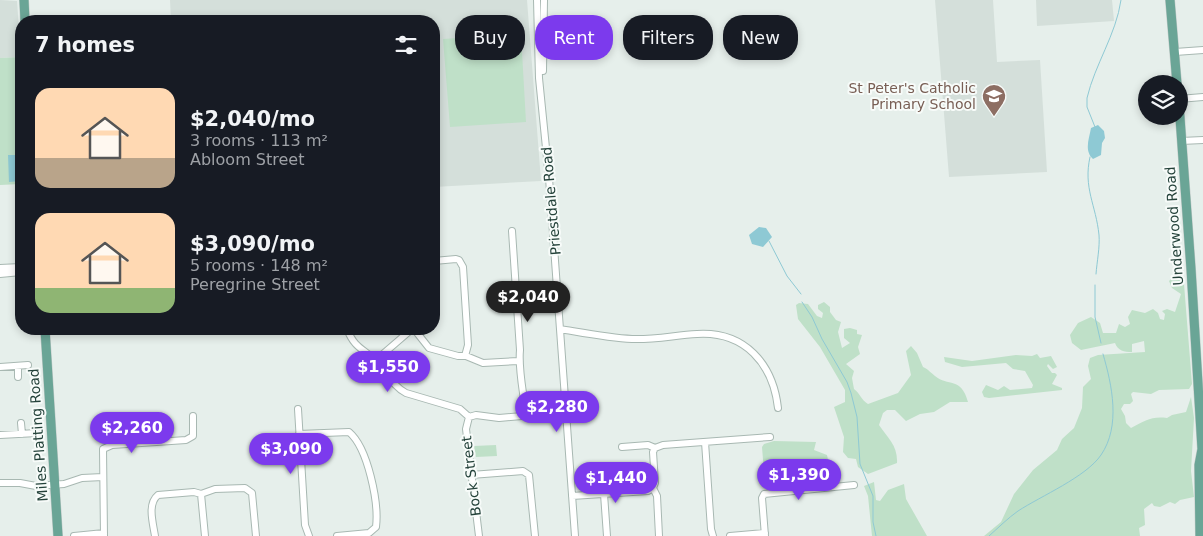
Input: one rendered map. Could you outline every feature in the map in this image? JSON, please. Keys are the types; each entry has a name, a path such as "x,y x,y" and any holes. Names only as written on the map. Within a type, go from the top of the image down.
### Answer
{"main road":[{"path":"24,0 25,15"},
{"path":"1170,0 1176,75"},
{"name":"Underwood Road","path":"1180,125 1196,346 1199,358 1202,449 1200,465 1200,536"},
{"name":"Miles Platting Road","path":"45,335 58,536"}],"street":[{"name":"Priestdale Road","path":"537,0 537,34 542,105 575,536"},
{"name":"Priestdale Road","path":"542,105 544,0"},
{"path":"1175,52 1203,50"},
{"path":"1188,98 1203,97"},
{"path":"1181,141 1203,140"},
{"path":"512,231 520,350 518,360 521,369 526,416"},
{"path":"440,260 456,259 459,260 463,267 468,345 465,356"},
{"path":"0,268 15,267"},
{"path":"0,274 15,273"},
{"path":"560,330 633,339 699,334 721,336 736,341 750,350 766,367 776,394 778,408"},
{"path":"350,335 356,346 376,360 401,391 460,409 469,416 499,418 566,412"},
{"path":"376,360 406,335"},
{"path":"418,335 429,348 458,356 465,356 482,363 518,360"},
{"path":"0,367 28,365"},
{"path":"18,366 18,377"},
{"path":"298,409 305,525 309,536"},
{"path":"74,536 104,534 103,449 107,446 186,440 193,436 192,416"},
{"name":"Bock Street","path":"469,416 466,429 479,536"},
{"path":"22,423 22,434"},
{"path":"299,434 344,431 353,435 369,472 375,491 376,527 369,534 338,536"},
{"path":"0,435 37,433"},
{"path":"572,496 648,491 653,488 655,483 653,452 658,445 770,437"},
{"path":"705,442 713,536"},
{"path":"622,447 648,445 655,448"},
{"path":"471,475 523,471 529,475 535,536"},
{"path":"0,484 20,483 36,486 69,483 82,478 103,477"},
{"path":"730,536 765,535 762,498 764,494 854,485"},
{"path":"154,536 152,505 154,499 165,494 194,492 200,494 215,489 245,488 249,489 252,494 256,536"},
{"path":"653,488 657,496 660,536"},
{"path":"200,494 205,536"},
{"path":"604,494 607,536"}],"shaded area":[{"path":"0,0 17,1 18,15 15,15 15,57 0,58"},
{"path":"170,0 527,0 541,181 440,187 440,15 171,15"},
{"name":"St Peter's Catholic Primary School","path":"935,0 993,0 997,62 1040,60 1047,172 949,177"},
{"path":"1036,0 1112,0 1114,21 1037,26"}],"green space":[{"path":"455,38 455,60 522,60 526,122 450,127 443,39"},
{"path":"15,57 15,184 0,185 0,58"},
{"path":"1175,275 1181,276 1184,284 1192,384 1189,389 1159,390 1151,394 1133,392 1131,394 1133,401 1130,404 1124,404 1121,409 1126,423 1131,428 1152,418 1167,418 1186,412 1191,397 1194,418 1191,471 1194,497 1180,500 1175,504 1170,502 1160,507 1154,506 1152,503 1144,509 1145,525 1139,528 1140,536 984,536 1001,522 1014,494 1033,470 1057,450 1062,439 1074,428 1082,408 1083,387 1091,379 1088,366 1090,358 1098,355 1145,352 1144,341 1132,344 1132,352 1122,351 1115,343 1081,350 1072,343 1070,335 1078,323 1091,317 1100,323 1103,333 1116,333 1119,324 1125,327 1130,324 1128,317 1132,310 1145,313 1153,309 1158,313 1160,319 1164,320 1165,314 1162,311 1167,309 1175,312 1181,294 1172,288 1169,281"},
{"path":"824,302 830,307 830,312 836,320 841,322 838,332 842,348 850,343 844,338 844,329 857,330 857,334 862,335 858,347 860,354 846,364 854,371 852,378 854,389 868,404 898,393 911,375 906,351 911,346 917,353 923,367 940,379 958,385 968,402 950,402 934,412 920,414 906,421 895,410 887,410 883,413 879,425 894,447 897,463 868,474 858,467 856,459 848,458 843,452 844,437 834,407 845,402 845,390 820,347 798,319 796,305 799,303 808,304 817,316 822,318 823,313 818,309 818,305"},
{"path":"1037,354 1040,358 1051,356 1057,367 1053,369 1048,364 1047,366 1052,373 1057,375 1052,384 1062,388 1062,390 984,397 982,392 986,385 998,390 1004,386 1010,390 1032,388 1033,385 1025,371 1013,369 1006,363 962,367 945,362 944,357 972,361"},
{"path":"774,441 816,442 814,450 827,455 833,483 767,487 765,485 762,447 764,444"},
{"path":"496,445 497,456 476,457 474,446"},
{"path":"874,482 876,500 880,501 888,490 904,484 906,499 927,536 872,536 868,496 864,486"}],"water":[{"path":"1098,125 1104,131 1105,138 1102,143 1101,155 1093,159 1088,149 1088,141 1091,128"},
{"path":"8,155 15,155 15,182 9,182"},
{"path":"759,227 766,228 772,237 763,247 752,244 749,235"}],"waterway":[{"path":"1095,127 1087,107 1087,98 1115,25 1121,0"},
{"path":"1090,157 1088,168 1089,187 1099,235 1096,274"},
{"path":"769,241 787,276 801,294"},
{"path":"1095,285 1095,317 1101,343"},
{"path":"802,302 812,317 851,393 857,417 860,464 873,496 873,522 876,536"},
{"path":"989,536 1018,511 1085,471 1101,455 1107,444 1113,418 1112,392 1103,354"}],"place":[{"name":"St Peter's Catholic Primary School","path":"994,117"}]}
